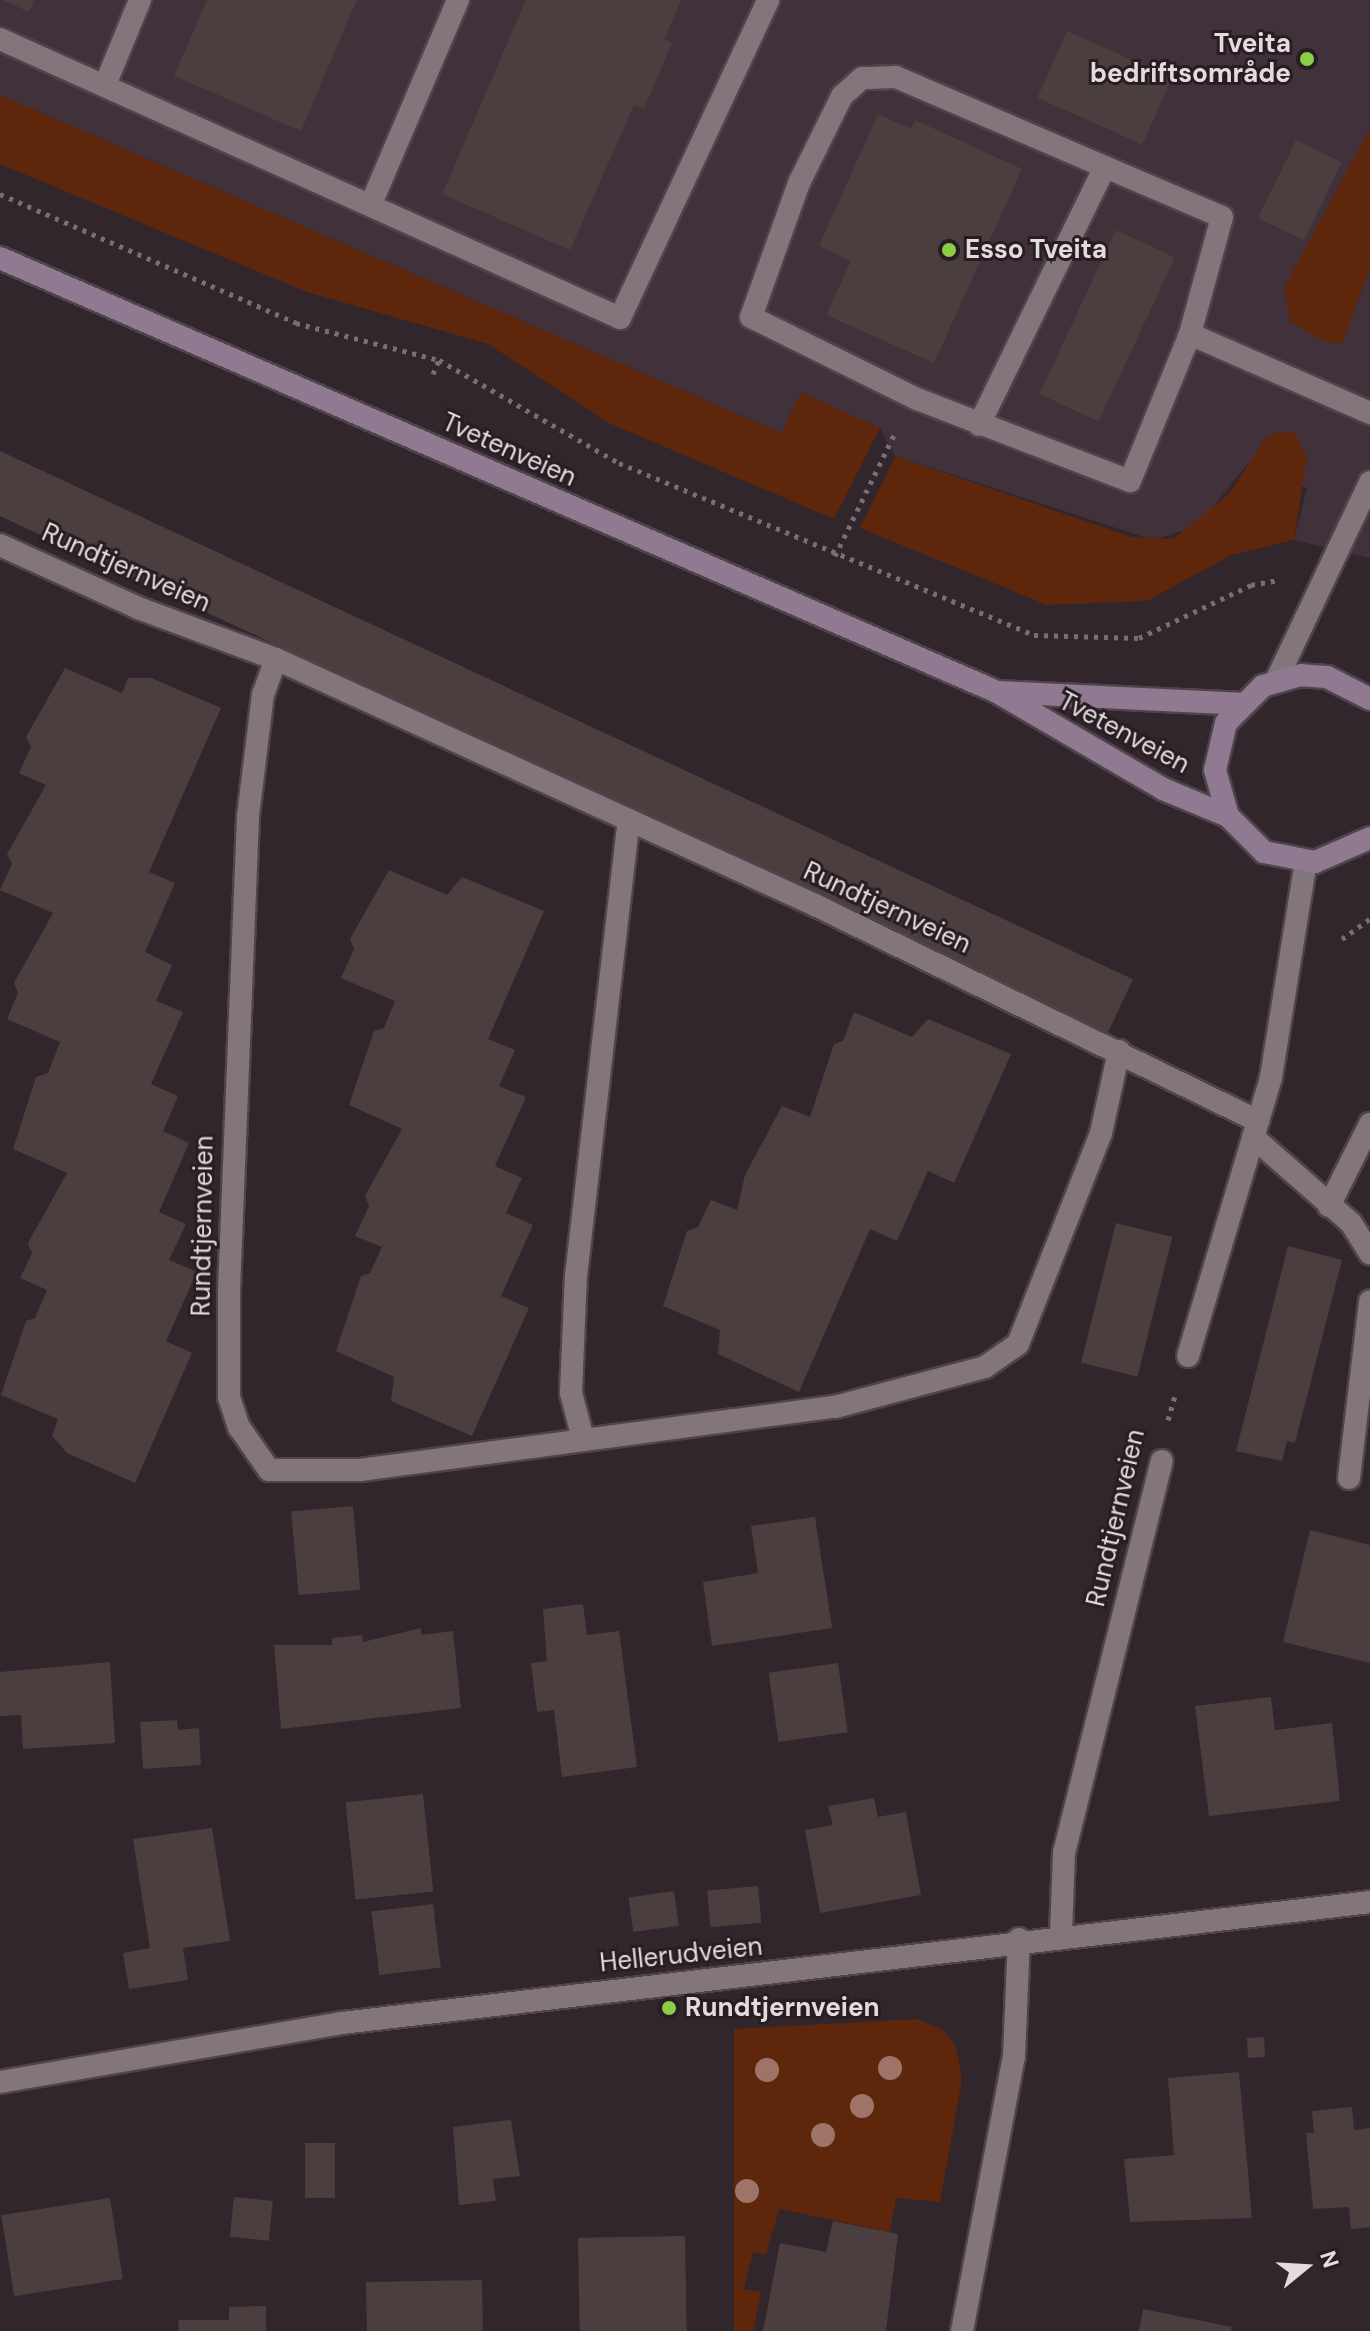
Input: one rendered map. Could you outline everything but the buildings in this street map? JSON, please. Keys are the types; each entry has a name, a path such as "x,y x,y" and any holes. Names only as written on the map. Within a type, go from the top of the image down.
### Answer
{"main road":[{"name":"Tvetenveien","path":"0,258 997,692 1163,789 1228,816 1264,852 1306,862 1366,844"},
{"name":"Tvetenveien","path":"1228,816 1215,770 1217,746 1240,704 1276,681 1327,677 1370,699"},
{"name":"Tvetenveien","path":"997,692 1240,704"}],"street":[{"path":"105,85 140,0"},
{"path":"371,204 458,0"},
{"path":"0,39 620,318 768,0"},
{"path":"896,77 1105,167 1222,217 1190,334 1130,481 917,399 751,317 799,183 842,96 862,78 896,77"},
{"path":"979,425 1105,167"},
{"path":"1190,334 1370,413"},
{"path":"1276,681 1370,482"},
{"name":"Rundtjernveien","path":"0,545 138,608 276,659 629,820 1119,1051 1256,1129 1370,1254"},
{"name":"Rundtjernveien","path":"276,659 263,694 248,817 229,1293 229,1397 239,1427 269,1470 289,1474 583,1439 835,1407 940,1385 1018,1344 1101,1133 1119,1051"},
{"path":"583,1439 571,1393 576,1276 629,820"},
{"path":"1188,1356 1256,1129 1288,996 1306,862"},
{"path":"1329,1206 1370,1124"},
{"path":"1349,1478 1370,1301"},
{"name":"Rundtjernveien","path":"1061,1934 1064,1853 1162,1461"},
{"name":"Hellerudveien","path":"0,2082 342,2023 903,1959 1061,1934 1370,1902"},
{"path":"962,2331 1014,2057 1019,1939"}],"path":[{"path":"0,194 296,323 439,360 503,390 586,447 1002,625 1067,641 1139,638 1251,585 1292,580"},
{"path":"433,374 439,360"},
{"path":"835,556 868,479 917,399"},
{"path":"1342,939 1370,919"},
{"name":"Rundtjernveien","path":"1162,1461 1188,1356"}],"shaded area":[{"path":"0,0 1370,0 1370,558 1294,540 1307,488 1248,463 1198,526 1153,540 895,456 880,428 801,393 781,433 0,95"},
{"path":"0,95 781,433 801,392 880,428 834,519 609,423 488,344 307,292 0,164"},
{"path":"1370,128 1370,268 1342,344 1322,341 1290,321 1284,288"},
{"path":"1279,431 1294,433 1307,456 1294,540 1231,555 1147,601 1047,605 860,528 895,456 1132,537 1173,539 1229,494 1265,439"},
{"path":"917,2019 943,2030 956,2047 962,2079 940,2202 896,2198 890,2232 779,2209 766,2255 753,2252 744,2289 761,2292 753,2331 734,2331 734,2029"}],"place":[{"name":"Tveita bedriftsområde","path":"1307,59"},
{"name":"Esso Tveita","path":"949,250"},
{"name":"Rundtjernveien","path":"669,2008"}]}
